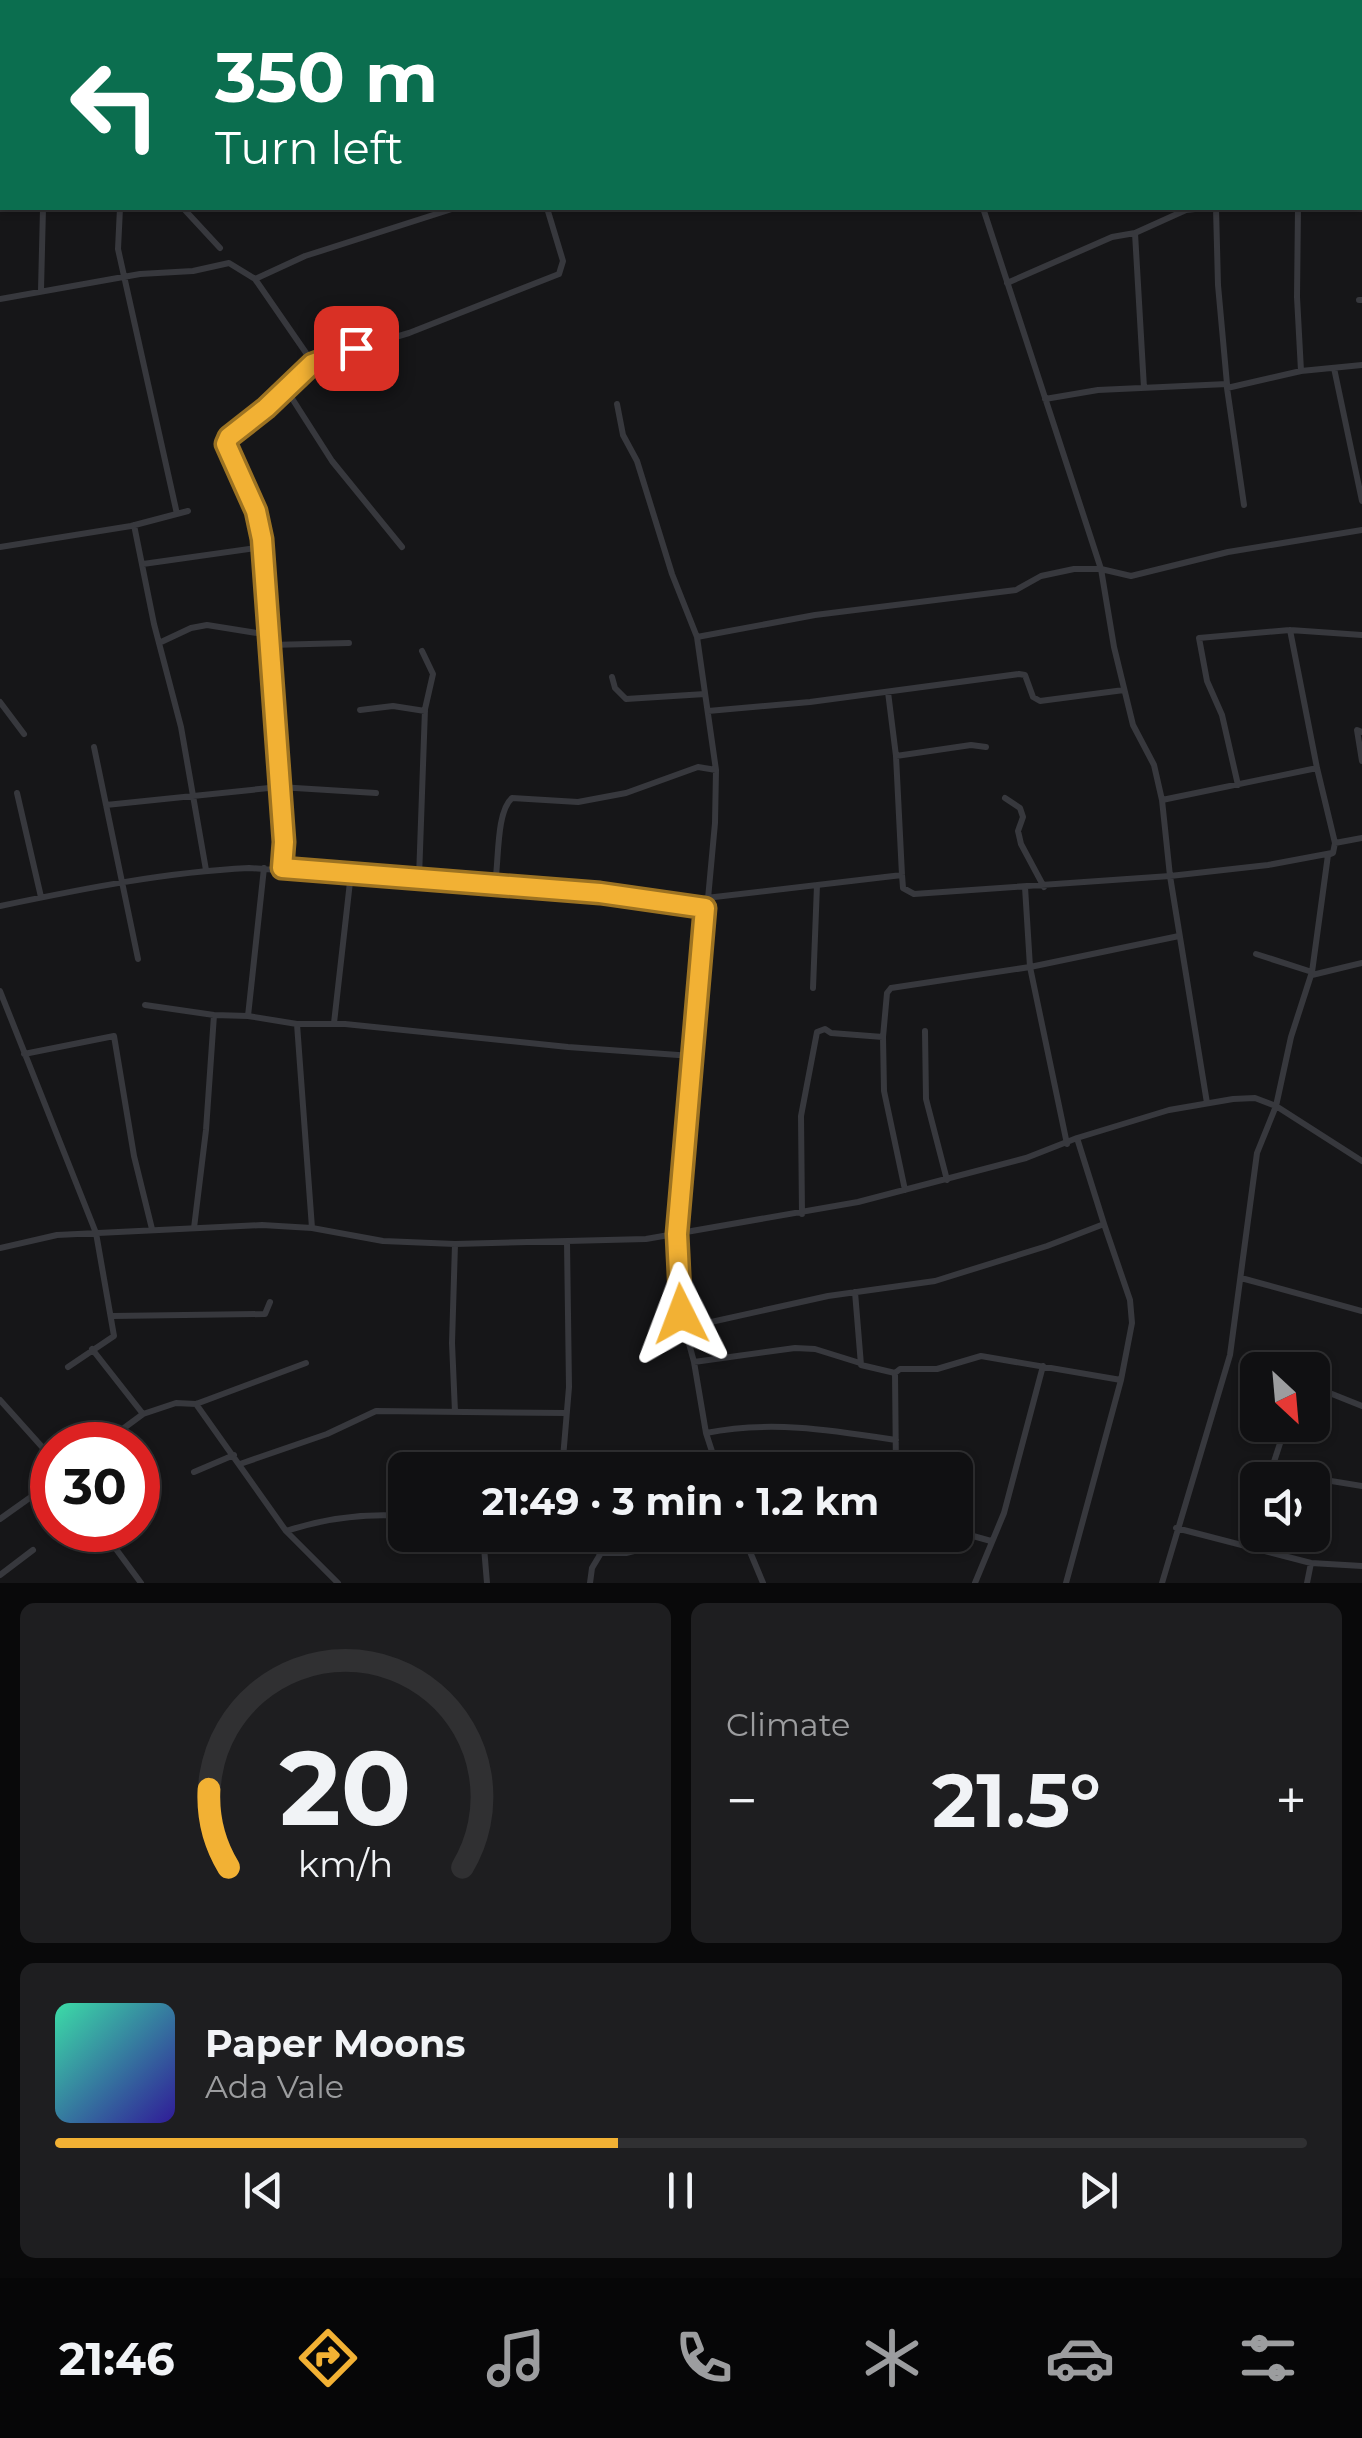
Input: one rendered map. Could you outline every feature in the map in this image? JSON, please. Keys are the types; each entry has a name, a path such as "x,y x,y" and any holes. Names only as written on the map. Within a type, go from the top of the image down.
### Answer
{"street":[{"path":"41,290 43,210"},
{"path":"120,210 118,248 177,514"},
{"path":"185,210 220,248"},
{"path":"255,279 292,260 449,210"},
{"path":"282,868 284,842 263,547 256,511 226,444 229,437 312,364 409,333 559,274 563,261 548,210"},
{"path":"984,210 1100,568 1133,724 1154,765 1207,1103"},
{"path":"1007,283 1184,210"},
{"path":"1216,210 1227,386 1244,505"},
{"path":"1298,210 1301,371"},
{"path":"1135,233 1144,388"},
{"path":"0,299 228,263 255,279 312,364"},
{"path":"1045,399 1098,390 1227,386 1301,371 1362,365"},
{"path":"1334,368 1362,501"},
{"path":"286,389 332,461 402,547"},
{"path":"618,404 623,435 637,461 672,574 697,637 716,770 715,822 677,1234 684,1328 712,1452"},
{"path":"0,547 134,525 188,511"},
{"path":"134,525 181,727 206,870"},
{"path":"697,637 814,615 1016,590 1041,576 1100,568 1131,576 1228,552 1362,530"},
{"path":"143,564 263,547"},
{"path":"159,643 207,625 269,636"},
{"path":"1290,630 1334,852"},
{"path":"1238,785 1222,715 1207,680 1198,642 1203,636 1290,630 1362,635"},
{"path":"270,645 349,644"},
{"path":"419,878 425,712 432,674 422,651"},
{"path":"708,711 1019,674 1025,675 1032,697 1040,700 1124,690"},
{"path":"612,677 615,688 626,699 706,694"},
{"path":"888,692 896,756 903,888 914,894 1170,876 1268,865 1334,852"},
{"path":"0,702 24,734"},
{"path":"360,710 393,706 425,712"},
{"path":"1362,732 1357,730 1362,762"},
{"path":"896,756 986,746"},
{"path":"94,748 138,959"},
{"path":"495,884 501,818 504,804 512,798 578,802 626,793 698,767 716,770"},
{"path":"1162,800 1316,768"},
{"path":"106,805 279,787 376,793"},
{"path":"17,793 41,897"},
{"path":"1005,798 1020,808 1023,817 1018,831 1022,844 1044,886"},
{"path":"1335,843 1362,838"},
{"path":"1162,1583 1224,1380 1258,1154 1276,1106 1291,1037 1311,974 1328,855 1334,852"},
{"path":"248,1016 264,868"},
{"path":"0,906 206,870 282,868 600,893 705,908"},
{"path":"334,1024 352,873"},
{"path":"706,898 902,875"},
{"path":"813,988 816,885"},
{"path":"1025,887 1030,967 1067,1144"},
{"path":"905,1190 884,1090 882,1038 887,993 891,988 1030,967 1178,936"},
{"path":"1256,954 1311,974 1362,962"},
{"path":"1,996 96,1233 112,1316 114,1336 68,1367"},
{"path":"145,1005 296,1024 334,1024 692,1056"},
{"path":"194,1228 214,1015"},
{"path":"296,1024 312,1228"},
{"path":"802,1214 801,1116 817,1032 825,1029 831,1033 882,1038"},
{"path":"925,1031 926,1099 947,1180"},
{"path":"24,1054 114,1036 134,1156 152,1229"},
{"path":"0,1248 57,1236 194,1228 312,1228 383,1242 455,1244 646,1239 802,1214 947,1180 1077,1138 1207,1103 1255,1098 1276,1106 1362,1160"},
{"path":"1066,1583 1121,1380 1132,1323 1130,1300 1077,1138"},
{"path":"684,1328 855,1292 935,1281 1104,1224"},
{"path":"563,1452 569,1369 567,1242"},
{"path":"455,1244 455,1412"},
{"path":"1241,1278 1362,1311"},
{"path":"855,1292 860,1363"},
{"path":"112,1316 265,1314 270,1302"},
{"path":"694,1362 795,1348 815,1349 863,1367 894,1373 900,1369 937,1370 981,1356 1121,1380"},
{"path":"92,1350 143,1414"},
{"path":"132,1422 143,1414 176,1403 196,1404 306,1364"},
{"path":"975,1583 1004,1513 1044,1366"},
{"path":"894,1373 896,1452"},
{"path":"1330,1393 1362,1406"},
{"path":"0,1400 30,1433"},
{"path":"196,1404 286,1531 338,1583"},
{"path":"240,1464 327,1434 376,1411 566,1412"},
{"path":"706,1434 758,1425 820,1428 896,1440"},
{"path":"194,1472 234,1455"},
{"path":"1330,1483 1362,1486"},
{"path":"0,1519 30,1498"},
{"path":"286,1531 317,1520 388,1516"},
{"path":"1176,1528 1240,1545"},
{"path":"973,1536 990,1540"},
{"path":"0,1575 30,1552"},
{"path":"119,1552 142,1583"},
{"path":"484,1552 487,1583"},
{"path":"596,1552 618,1552"},
{"path":"751,1552 763,1583"},
{"path":"1267,1552 1311,1563 1362,1566"},
{"path":"590,1583 600,1554"},
{"path":"1307,1583 1311,1563"}],"route":[{"path":"356,348 312,364 229,437 226,444 256,511 262,539 284,842 282,868 600,893 705,908 677,1234 681,1314"}]}
